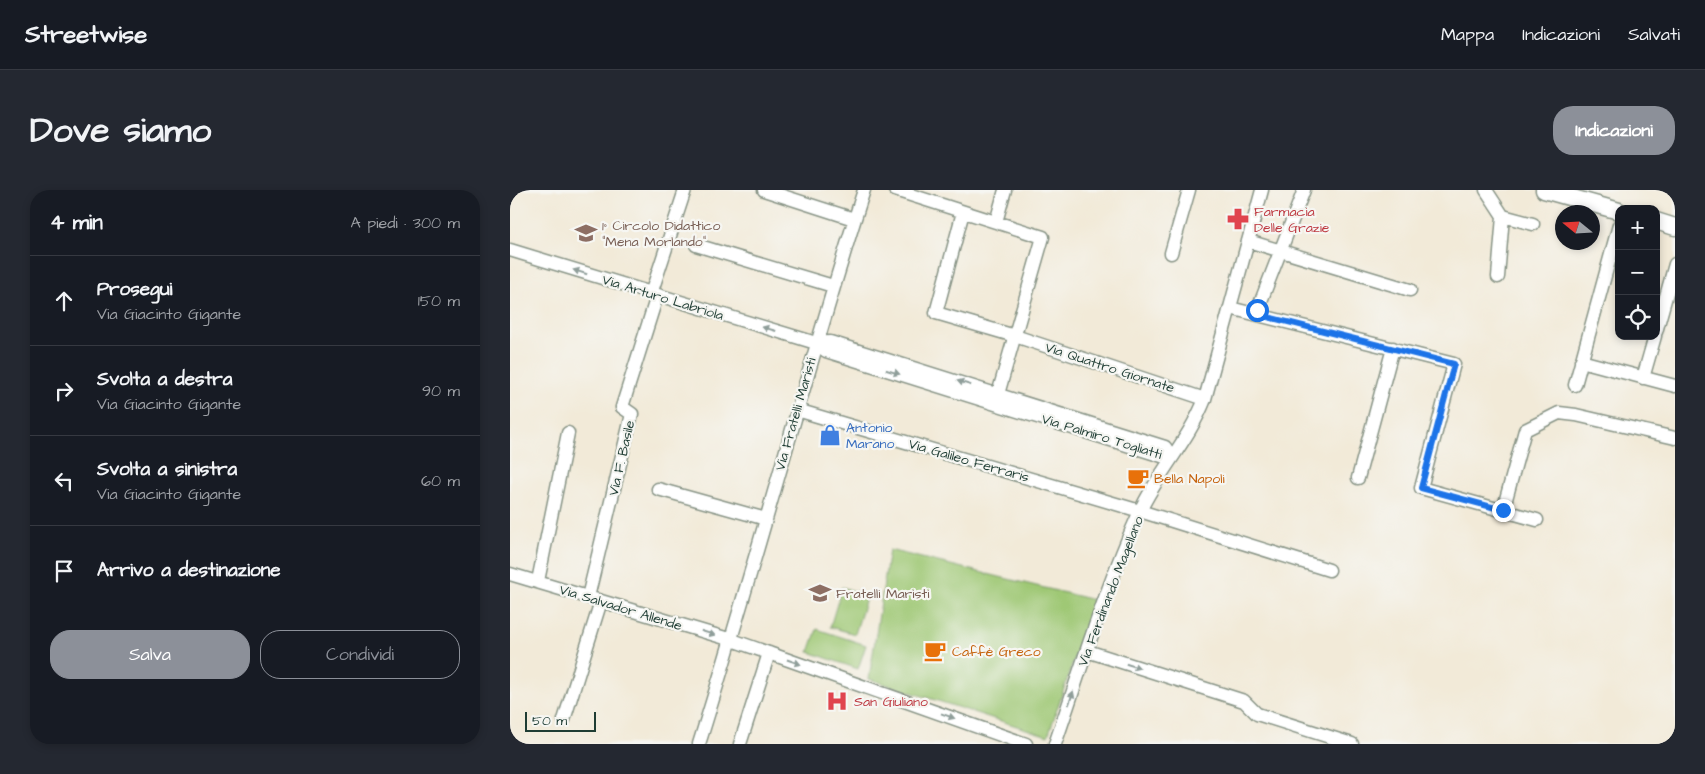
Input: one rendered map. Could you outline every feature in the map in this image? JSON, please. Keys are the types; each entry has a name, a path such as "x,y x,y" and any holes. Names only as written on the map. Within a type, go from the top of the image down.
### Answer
{"main road":[{"path":"1544,190 1615,210"},
{"path":"1660,223 1675,227"}],"street":[{"path":"654,295 685,190"},
{"path":"764,190 854,219"},
{"name":"Via Fratelli Maristi","path":"699,744 732,640 816,342 864,190"},
{"path":"895,190 1044,237 997,399"},
{"path":"996,222 1005,190"},
{"path":"1171,253 1189,190"},
{"name":"Via Ferdinando Magellano","path":"1055,744 1109,585 1140,511 1154,485 1196,420 1205,399 1262,190"},
{"path":"1256,314 1304,190"},
{"path":"1486,190 1503,216 1498,277"},
{"name":"Via Quattro Giornate","path":"964,212 936,313 1015,336 1205,399"},
{"path":"1503,216 1533,224"},
{"path":"1575,385 1615,238"},
{"path":"1248,241 1410,290"},
{"path":"696,245 834,286"},
{"name":"Via Arturo Labriola","path":"510,250 654,295 816,342"},
{"path":"1660,318 1675,264"},
{"name":"Via F. Basile","path":"588,597 632,414 622,407 654,295"},
{"path":"1230,308 1454,364 1421,488 1537,520"},
{"path":"1643,378 1654,340"},
{"name":"Via Palmiro Togliatti","path":"816,342 826,351 997,399 1162,456 1172,457"},
{"path":"1358,478 1393,348"},
{"path":"1581,361 1675,386"},
{"name":"Via Galileo Ferraris","path":"797,410 1140,511 1329,570"},
{"path":"1503,510 1525,430 1559,413 1579,415 1675,438"},
{"path":"538,581 568,432"},
{"path":"658,489 766,519"},
{"name":"Via Salvador Allende","path":"510,574 732,640 1026,744"},
{"path":"564,720 601,601"},
{"path":"1086,651 1244,701 1257,714 1352,744"},
{"path":"740,744 769,653"}],"green space":[{"path":"889,550 1094,600 1048,736 869,679"},
{"path":"842,587 867,595 855,634 830,627"},
{"path":"817,629 866,645 858,669 809,652"}],"place":[{"name":"Farmacia Delle Grazie","path":"1238,219"},
{"name":"1° Circolo Didattico \"Mena Morlando\"","path":"586,233"},
{"name":"Antonio Marano","path":"830,435"},
{"name":"Bella Napoli","path":"1138,478"},
{"name":"Fratelli Maristi","path":"820,593"},
{"name":"Caffè Greco","path":"935,651"},
{"name":"San Giuliano","path":"837,701"}],"route":[{"path":"1257,310 1256,314 1454,364 1421,488 1503,510"}]}
